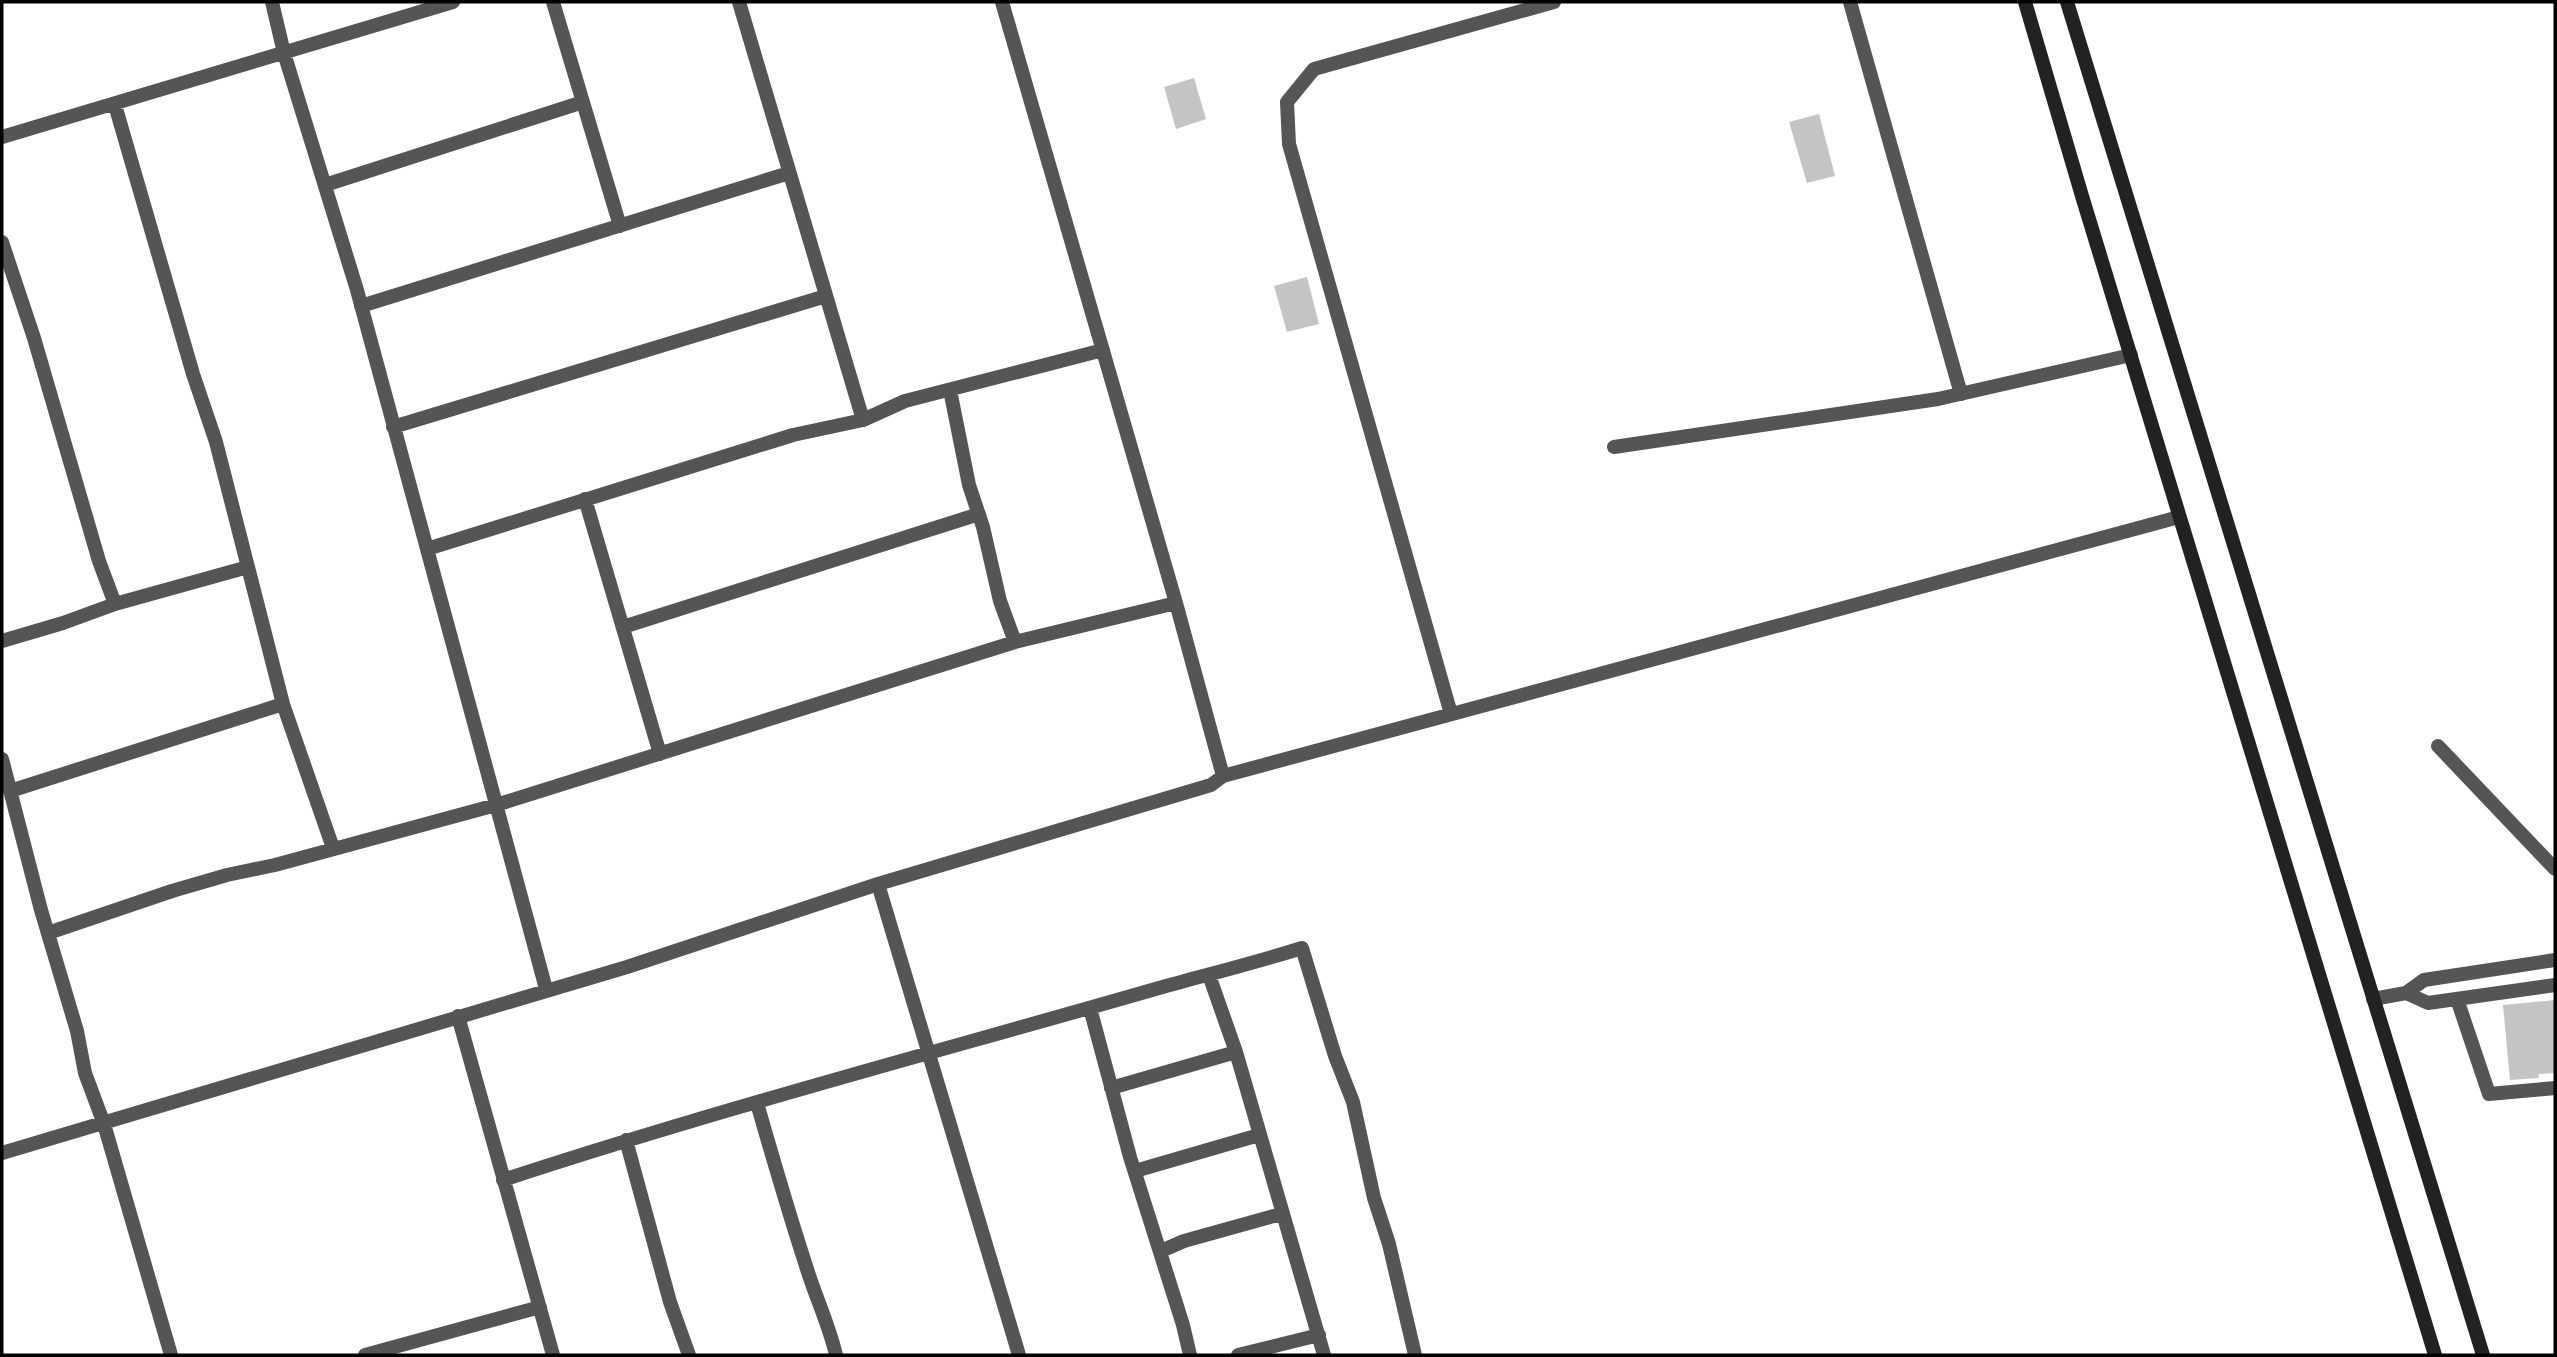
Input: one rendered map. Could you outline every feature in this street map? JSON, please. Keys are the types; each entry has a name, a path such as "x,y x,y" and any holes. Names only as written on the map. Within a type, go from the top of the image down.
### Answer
{"street":[{"path":"272,2 284,53 361,306 546,989"},
{"path":"2,137 453,2"},
{"path":"553,2 620,226"},
{"path":"739,2 863,420"},
{"path":"1002,2 1176,603 1223,776"},
{"path":"1451,714 1289,144 1287,102 1314,69 1555,2"},
{"path":"1850,2 1961,394"},
{"path":"2025,2 2435,1355"},
{"path":"2067,2 2483,1355"},
{"path":"325,185 583,102"},
{"path":"115,105 216,442 283,704 333,848"},
{"path":"361,306 789,173"},
{"path":"2,242 34,338 99,561 115,604"},
{"path":"393,427 826,296"},
{"path":"427,549 793,435 863,420 905,401 1103,350"},
{"path":"1614,447 1961,394 2131,355"},
{"path":"950,390 969,485 979,514 1000,601 1015,642"},
{"path":"586,499 660,754"},
{"path":"624,627 979,514"},
{"path":"2,1153 719,938 878,884 1211,785 1223,776 2179,517"},
{"path":"2,641 115,604 248,567"},
{"path":"48,933 172,891 496,806 1015,642 1176,603"},
{"path":"10,791 283,704"},
{"path":"2438,746 2555,870"},
{"path":"2,760 77,1031 85,1073 104,1124 171,1355"},
{"path":"878,884 1019,1355"},
{"path":"503,1180 626,1140 829,1081 930,1055 1302,948 1331,1046 1353,1102 1374,1198 1389,1244 1415,1355"},
{"path":"2373,999 2406,993 2424,980 2555,960"},
{"path":"1209,975 1236,1052 1324,1355"},
{"path":"2406,993 2427,1003 2555,985"},
{"path":"2457,999 2489,1094 2555,1088"},
{"path":"1090,1008 1190,1355"},
{"path":"458,1016 553,1355"},
{"path":"1111,1088 1236,1052"},
{"path":"757,1103 789,1215 810,1281 831,1332 836,1355"},
{"path":"1135,1171 1259,1135"},
{"path":"626,1140 670,1302 689,1355"},
{"path":"1161,1251 1184,1241 1281,1214"},
{"path":"365,1355 540,1307"},
{"path":"1237,1355 1319,1335"}],"building":[{"path":"1194,78 1206,119 1176,129 1164,87"},
{"path":"1819,114 1835,176 1807,183 1789,122"},
{"path":"1307,277 1319,324 1287,332 1274,286"},
{"path":"2555,1000 2555,1073 2538,1074 2539,1078 2510,1080 2503,1005"}]}
